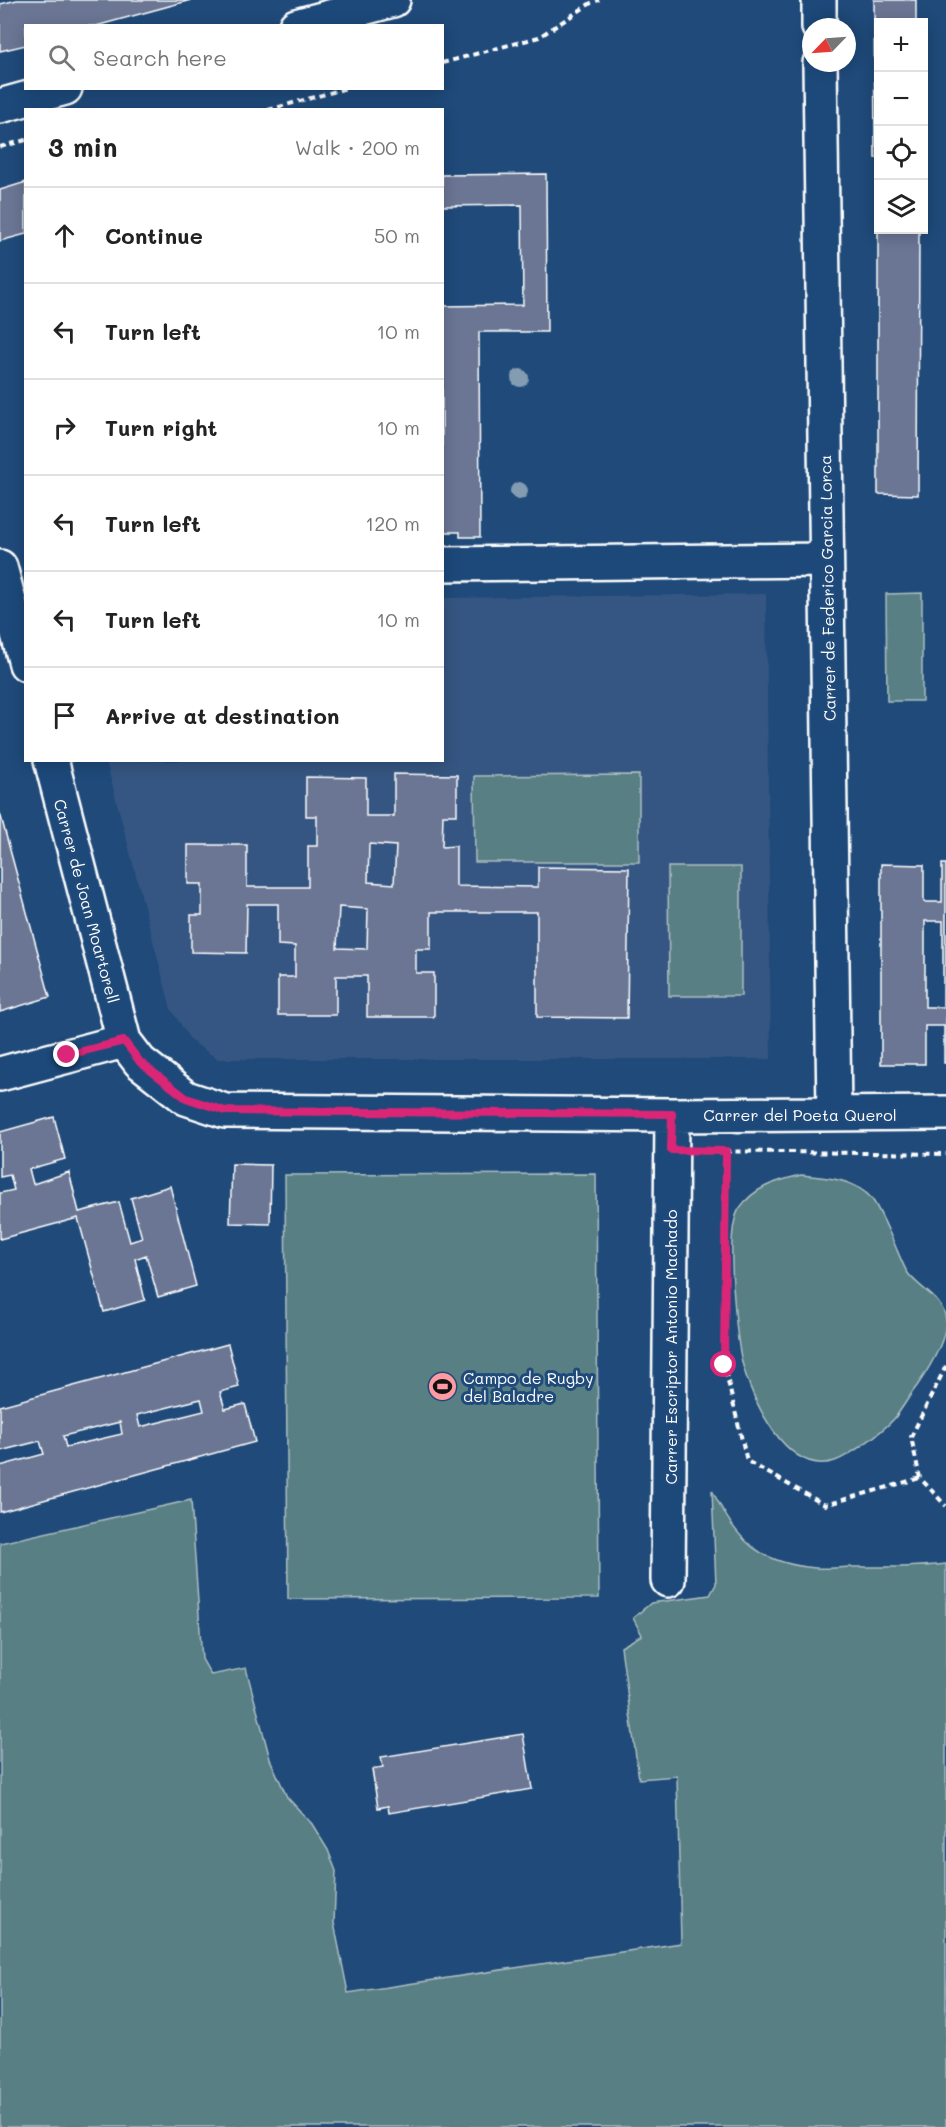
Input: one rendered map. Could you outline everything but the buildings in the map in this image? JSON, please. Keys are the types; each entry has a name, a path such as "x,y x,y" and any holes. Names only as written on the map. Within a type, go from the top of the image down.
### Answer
{"street":[{"path":"300,24 328,8 393,0"},
{"path":"819,0 819,18"},
{"name":"Carrer de Federico Garcia Lorca","path":"820,72 834,1113"},
{"path":"0,106 58,90"},
{"path":"444,564 826,560"},
{"path":"10,574 24,653"},
{"name":"Carrer de Joan Moartorell","path":"52,762 124,1041"},
{"path":"0,1074 124,1041"},
{"name":"Carrer del Poeta Querol","path":"124,1041 140,1062 186,1098 225,1111 946,1113"},
{"name":"Carrer Escriptor Antonio Machado","path":"668,1580 672,1114"}],"path":[{"path":"444,62 539,37 599,0"},
{"path":"275,108 340,90"},
{"path":"0,147 24,141"},
{"path":"671,1150 946,1154"},
{"path":"726,1151 724,1365 747,1461 825,1505 920,1479"},
{"path":"946,1366 911,1437 920,1479 946,1506"}],"shaded area":[{"path":"766,594 771,1059 218,1059 191,1041 171,1009 106,762 444,762 444,598"}],"green space":[{"path":"922,593 922,701 887,701 886,594"},
{"path":"639,775 639,862 475,862 474,776"},
{"path":"668,867 741,867 741,996 669,996"},
{"name":"Campo de Rugby del Baladre","path":"596,1174 599,1598 288,1599 285,1175"},
{"path":"801,1175 841,1181 860,1188 868,1194 880,1212 907,1272 941,1305 946,1320 936,1355 894,1419 849,1454 835,1461 817,1463 801,1457 786,1446 762,1413 753,1395 740,1353 733,1285 732,1236 739,1209 759,1190"},
{"path":"712,1490 730,1523 740,1535 751,1546 778,1561 821,1568 911,1567 946,1564 946,2127 0,2127 0,1543 191,1500 202,1659 211,1675 246,1668 270,1759 287,1797 312,1824 328,1850 336,1871 334,1923 348,1993 681,1943 677,1776 639,1779 621,1647 642,1635 633,1618 651,1603 710,1595 716,1584"}],"place":[{"name":"Campo de Rugby del Baladre","path":"442,1386"}],"route":[{"path":"67,1055 124,1041 140,1062 186,1098 225,1111 672,1114 671,1150 726,1151 724,1365"}]}
